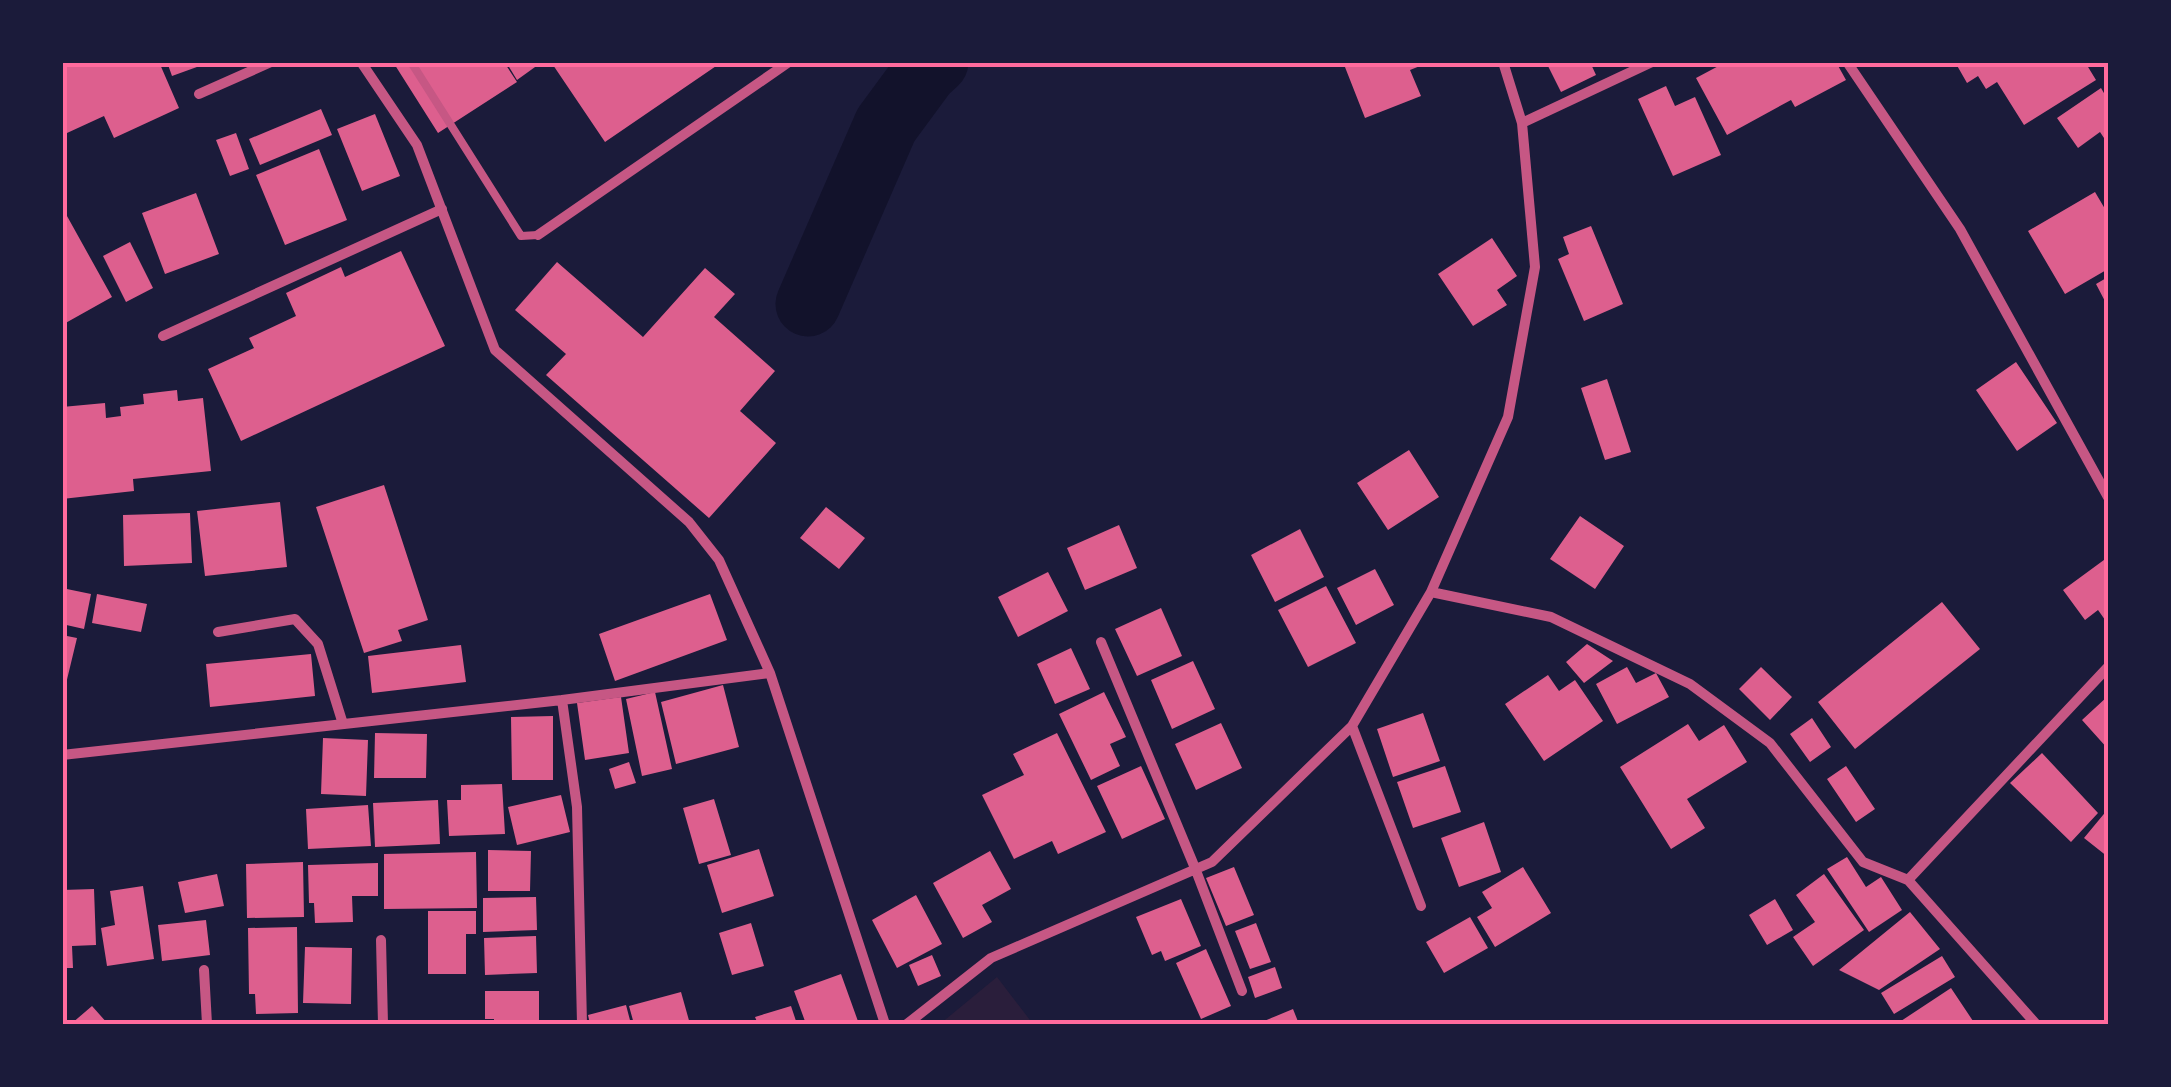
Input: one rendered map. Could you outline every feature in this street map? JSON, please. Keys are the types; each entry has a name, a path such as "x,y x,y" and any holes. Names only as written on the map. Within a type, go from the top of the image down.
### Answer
{"street":[{"path":"199,94 271,62"},
{"path":"361,62 417,145 495,350 689,522 718,560 770,673 885,1024"},
{"path":"538,235 790,62"},
{"path":"907,1024 991,958 1212,862 1352,726 1431,592 1508,416 1535,266 1522,123 1503,62"},
{"path":"1522,123 1652,62"},
{"path":"1846,62 1960,229 2105,481 2108,497"},
{"path":"163,336 442,209"},
{"path":"1431,592 1552,617 1690,684 1770,743 1863,862 1908,880 2036,1024"},
{"path":"218,632 295,619 318,644 344,724"},
{"path":"1101,642 1242,991"},
{"path":"1908,880 2108,667"},
{"path":"62,755 770,673"},
{"path":"562,700 577,807 582,1024"},
{"path":"1352,726 1421,906"},
{"path":"381,940 383,1024"},
{"path":"204,970 207,1024"}],"lane":[{"path":"411,62 521,236 538,235"}],"shaded area":[{"path":"997,977 1033,1024 940,1024"}],"building":[{"path":"62,62 159,62 179,108 114,138 104,116 67,133 62,124"},
{"path":"167,62 208,62 208,63 172,76"},
{"path":"393,62 504,62 517,82 438,133"},
{"path":"506,62 542,62 517,80"},
{"path":"551,62 722,62 605,142"},
{"path":"1343,62 1418,62 1420,66 1410,70 1421,96 1365,118"},
{"path":"1546,62 1590,62 1596,75 1561,92"},
{"path":"1726,62 1836,62 1846,80 1795,107 1791,100 1727,135 1696,78"},
{"path":"1955,62 2085,62 2096,80 2024,125 1997,82 1986,89 1978,76 1967,83"},
{"path":"1666,86 1675,106 1695,97 1721,155 1673,176 1638,99"},
{"path":"2101,88 2108,100 2108,144 2100,132 2078,148 2057,118"},
{"path":"321,109 332,135 260,165 249,139"},
{"path":"375,114 400,176 362,191 337,129"},
{"path":"236,133 249,169 230,176 216,140"},
{"path":"319,149 347,220 285,245 256,175"},
{"path":"2095,192 2108,214 2108,269 2065,294 2028,231"},
{"path":"196,193 219,254 165,274 142,213"},
{"path":"62,207 112,297 62,325"},
{"path":"1591,226 1623,304 1584,321 1558,259 1569,254 1563,237"},
{"path":"1492,238 1517,276 1497,290 1507,305 1473,326 1438,274"},
{"path":"130,242 153,288 126,302 103,256"},
{"path":"401,251 445,346 241,441 208,369 254,348 249,338 296,316 286,293 341,267 345,277"},
{"path":"557,262 643,337 705,268 735,294 714,317 775,371 740,411 776,443 709,518 546,375 566,354 515,310"},
{"path":"2108,277 2108,307 2096,284"},
{"path":"2016,362 2057,423 2017,451 1976,390"},
{"path":"1607,379 1631,452 1605,460 1581,388"},
{"path":"177,390 178,401 203,398 211,471 133,479 134,491 62,499 62,407 105,403 106,418 121,416 120,407 144,404 143,394"},
{"path":"1409,450 1439,497 1388,530 1357,483"},
{"path":"384,485 428,620 398,630 402,641 364,653 316,507"},
{"path":"280,502 287,567 205,576 197,511"},
{"path":"826,507 865,538 839,569 800,538"},
{"path":"190,513 192,563 124,566 123,515"},
{"path":"1580,516 1624,546 1595,589 1550,559"},
{"path":"1119,525 1137,568 1085,590 1067,548"},
{"path":"1300,529 1324,577 1275,602 1251,555"},
{"path":"2108,557 2108,624 2098,610 2085,620 2063,590"},
{"path":"1375,569 1394,605 1356,625 1337,588"},
{"path":"1048,572 1068,611 1018,637 998,597"},
{"path":"1326,586 1356,643 1308,667 1278,610"},
{"path":"62,588 91,594 84,629 62,624"},
{"path":"97,594 147,604 141,632 92,623"},
{"path":"710,594 727,640 615,681 599,634"},
{"path":"1942,602 1980,649 1855,749 1818,702"},
{"path":"1161,608 1182,656 1137,676 1115,629"},
{"path":"62,635 77,638 64,692 62,691"},
{"path":"1587,644 1613,661 1584,683 1566,662"},
{"path":"461,645 466,682 372,693 368,656"},
{"path":"1071,648 1090,689 1055,704 1037,664"},
{"path":"311,654 315,696 210,707 206,664"},
{"path":"1193,661 1215,709 1172,729 1151,680"},
{"path":"1627,667 1636,683 1656,673 1669,697 1617,724 1596,684"},
{"path":"1761,667 1792,697 1770,720 1739,689"},
{"path":"1548,675 1559,691 1575,680 1603,721 1544,761 1505,704"},
{"path":"723,685 739,747 676,764 661,702"},
{"path":"655,692 672,769 642,776 626,699"},
{"path":"1104,692 1126,737 1110,744 1120,766 1091,780 1059,714"},
{"path":"2108,696 2108,749 2082,720"},
{"path":"621,697 629,753 585,760 577,703"},
{"path":"1423,713 1440,761 1393,777 1377,729"},
{"path":"553,716 553,780 512,780 511,717"},
{"path":"1812,718 1831,747 1810,762 1790,734"},
{"path":"1221,723 1242,768 1196,790 1175,744"},
{"path":"1688,724 1699,741 1724,725 1747,762 1687,799 1705,828 1671,849 1620,767"},
{"path":"375,733 427,734 426,778 374,778"},
{"path":"1057,733 1106,832 1058,854 1052,841 1014,859 982,795 1024,775 1013,754"},
{"path":"323,738 368,740 366,796 321,794"},
{"path":"2042,753 2098,813 2071,842 2010,783"},
{"path":"629,762 636,783 615,789 609,769"},
{"path":"1141,766 1165,819 1122,839 1097,786"},
{"path":"1445,766 1461,812 1413,828 1397,782"},
{"path":"1846,766 1875,809 1856,822 1827,779"},
{"path":"502,784 505,834 449,836 447,800 461,800 461,785"},
{"path":"561,795 570,832 517,845 508,807"},
{"path":"714,799 731,855 699,864 683,808"},
{"path":"438,800 440,844 375,847 373,803"},
{"path":"368,805 371,846 308,849 306,809"},
{"path":"2108,809 2108,857 2084,838"},
{"path":"1484,822 1501,872 1459,887 1441,838"},
{"path":"759,849 774,896 722,913 707,865"},
{"path":"488,850 531,851 530,891 488,891"},
{"path":"990,851 1011,889 982,905 992,922 963,938 933,883"},
{"path":"476,852 477,908 384,909 384,854"},
{"path":"1847,857 1866,887 1881,877 1902,910 1869,932 1827,869"},
{"path":"303,862 304,917 247,918 246,864"},
{"path":"378,863 378,896 352,896 353,922 315,923 314,903 309,903 308,865"},
{"path":"1234,867 1254,915 1226,926 1206,878"},
{"path":"1523,867 1551,913 1495,947 1477,917 1492,908 1482,892"},
{"path":"217,874 224,906 185,913 178,882"},
{"path":"1824,874 1864,930 1813,966 1793,937 1815,922 1796,895"},
{"path":"143,886 154,959 107,966 101,928 115,925 110,891"},
{"path":"94,889 96,945 72,946 73,968 62,968 62,890"},
{"path":"916,895 942,944 897,968 872,920"},
{"path":"536,897 537,930 483,932 483,898"},
{"path":"1181,899 1201,946 1165,961 1161,951 1152,955 1136,917"},
{"path":"1775,899 1793,930 1767,945 1749,915"},
{"path":"428,911 476,911 476,934 466,934 466,974 428,974"},
{"path":"1910,912 1940,949 1879,990 1839,970"},
{"path":"1470,917 1488,948 1444,973 1426,942"},
{"path":"206,920 210,955 162,961 158,925"},
{"path":"751,923 764,966 732,975 719,933"},
{"path":"1256,923 1271,962 1250,969 1235,931"},
{"path":"297,927 298,1013 256,1014 255,994 249,994 248,928"},
{"path":"536,936 537,973 485,975 484,938"},
{"path":"305,947 352,948 351,1004 303,1003"},
{"path":"1206,949 1231,1006 1201,1019 1176,963"},
{"path":"932,955 941,976 918,986 909,965"},
{"path":"1942,956 1955,977 1894,1014 1881,993"},
{"path":"1275,967 1282,988 1255,998 1248,977"},
{"path":"841,974 859,1024 806,1024 794,991"},
{"path":"1951,988 1975,1024 1903,1024 1901,1021"},
{"path":"485,991 539,991 539,1024 494,1024 494,1019 485,1019"},
{"path":"681,992 690,1024 634,1024 629,1006"},
{"path":"626,1005 631,1024 590,1024 588,1015"},
{"path":"92,1006 108,1024 71,1024"},
{"path":"791,1006 797,1024 758,1024 755,1017"},
{"path":"1293,1009 1299,1024 1257,1024"}],"waterway":[{"path":"808,304 886,125 936,62"}]}
